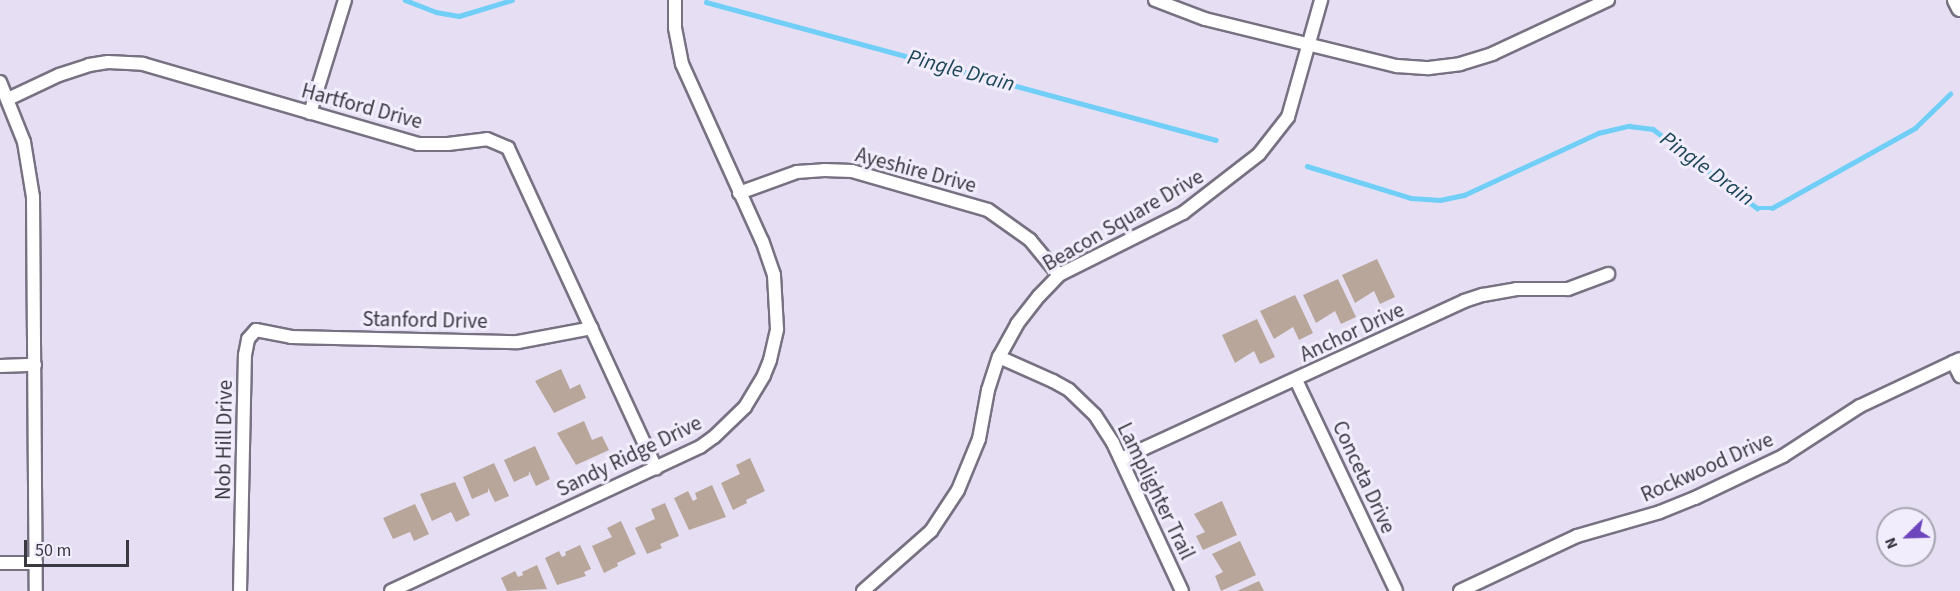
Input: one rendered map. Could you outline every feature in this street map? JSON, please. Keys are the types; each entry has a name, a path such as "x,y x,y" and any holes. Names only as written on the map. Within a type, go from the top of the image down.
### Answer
{"street":[{"path":"310,113 345,0"},
{"name":"Sandy Ridge Drive","path":"390,591 700,447 733,420 756,391 770,360 777,329 774,275 682,64 675,28 675,0"},
{"path":"1155,0 1205,19 1397,66 1445,67 1492,54 1608,0"},
{"name":"Beacon Square Drive","path":"863,591 931,531 958,490 979,439 988,390 999,357 1029,308 1059,275 1182,213 1259,154 1288,117 1321,0"},
{"path":"1956,0 1960,8"},
{"name":"Hartford Drive","path":"8,99 71,70 89,65 125,62 166,69 418,144 448,144 487,139 508,148 656,468"},
{"path":"0,82 24,142 31,177 36,591"},
{"name":"Ayeshire Drive","path":"740,193 797,172 852,171 988,210 1030,240 1059,275"},
{"name":"Anchor Drive","path":"1121,459 1474,298 1516,289 1568,290 1608,274"},
{"name":"Stanford Drive","path":"256,330 291,337 518,342 592,328"},
{"name":"Nob Hill Drive","path":"240,591 245,355 248,339 256,330"},
{"name":"Lamplighter Trail","path":"999,357 1040,373 1069,390 1095,415 1121,459 1182,591"},
{"path":"1957,360 1960,376"},
{"name":"Rockwood Drive","path":"1460,591 1577,536 1659,512 1695,498 1784,456 1860,406 1957,360"},
{"path":"0,366 35,365"},
{"name":"Conceta Drive","path":"1296,380 1396,591"},
{"path":"0,563 36,563"}],"building":[{"path":"1377,259 1395,297 1380,304 1374,291 1355,303 1342,275"},
{"path":"1338,279 1356,317 1341,324 1335,311 1316,323 1303,295"},
{"path":"1295,295 1313,333 1299,340 1293,327 1274,339 1260,311"},
{"path":"1257,319 1275,357 1260,364 1254,351 1235,363 1222,335"},
{"path":"561,369 570,389 580,384 586,398 554,413 535,381"},
{"path":"584,421 592,440 602,436 609,450 576,465 557,433"},
{"path":"535,446 550,479 536,486 529,471 529,475 514,482 504,460"},
{"path":"750,458 765,491 746,500 747,503 733,510 721,483 740,474 736,465"},
{"path":"494,463 509,496 495,502 488,488 488,492 472,499 463,477"},
{"path":"455,482 470,515 456,522 451,512 432,521 420,494"},
{"path":"712,485 726,517 689,530 674,498 688,491 693,501 697,499 695,493"},
{"path":"1222,501 1237,535 1203,550 1196,536 1205,532 1194,514"},
{"path":"665,503 679,536 660,544 662,548 647,554 635,528 655,519 651,509"},
{"path":"415,504 429,534 414,541 410,532 393,539 383,518"},
{"path":"621,521 636,554 617,563 618,566 604,573 592,546 612,537 607,528"},
{"path":"1240,541 1256,575 1221,591 1215,576 1223,572 1212,554"},
{"path":"580,545 591,569 584,572 586,576 557,585 545,558 559,551 562,557 566,555 565,552"},
{"path":"537,565 547,589 507,591 501,578 515,571 518,577 523,575 522,572"},
{"path":"1259,581 1264,591 1237,591"}],"waterway":[{"name":"Pingle Drain","path":"405,0 436,12 459,16 512,0"},
{"name":"Pingle Drain","path":"706,2 1216,140"},
{"name":"Pingle Drain","path":"1307,166 1411,198 1440,200 1464,195 1598,133 1629,126 1653,129 1757,208 1772,208 1915,128 1950,94"}]}
